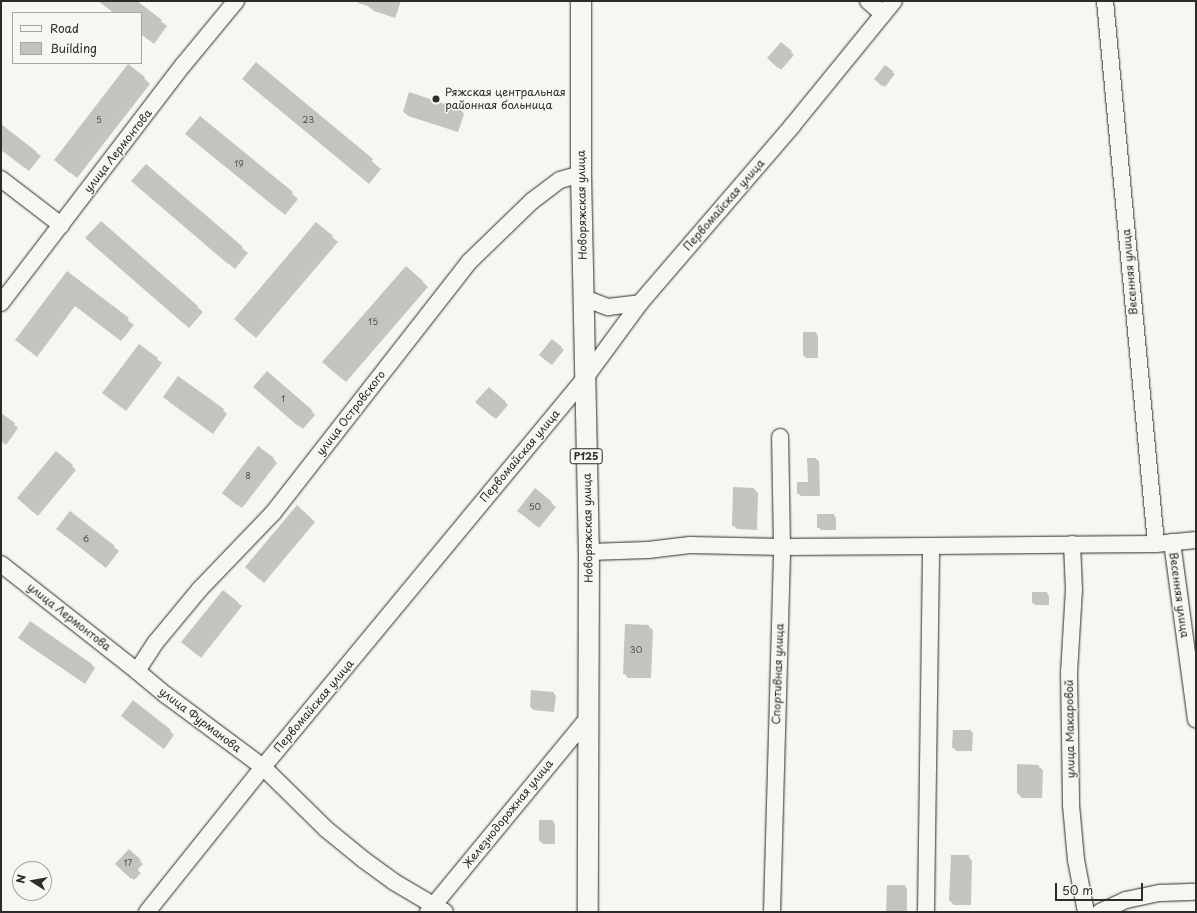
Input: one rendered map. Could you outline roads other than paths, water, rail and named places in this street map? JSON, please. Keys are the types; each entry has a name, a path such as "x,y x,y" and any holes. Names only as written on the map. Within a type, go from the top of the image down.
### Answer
{"main road":[{"name":"Новоряжская улица","path":"581,1 581,174 584,378 589,552 588,912"}],"street":[{"path":"868,1 883,14"},
{"name":"Первомайская улица","path":"147,912 263,768 584,378 640,303 792,126 894,1"},
{"name":"Весенняя улица","path":"1105,1 1156,544"},
{"name":"улица Лермонтова","path":"1,303 232,3"},
{"name":"улица Островского","path":"137,671 156,642 200,589 273,513 469,262 532,202 560,180 581,174"},
{"path":"1,179 61,225"},
{"path":"584,298 608,306 640,303"},
{"name":"Спортивная улица","path":"772,912 782,547 780,437"},
{"path":"589,552 648,550 690,545 782,547 1156,544 1196,540"},
{"name":"Весенняя улица","path":"1172,542 1196,719"},
{"name":"улица Макаровой","path":"1072,544 1074,589 1068,672 1071,805 1076,860 1086,912"},
{"path":"926,912 931,546"},
{"name":"улица Лермонтова","path":"1,564 137,671"},
{"name":"улица Фурманова","path":"137,671 166,695 263,768 337,838 394,882 435,910"},
{"name":"Железнодорожная улица","path":"435,910 589,717"},
{"path":"1100,912 1126,900 1160,893 1196,892"}],"place":[{"name":"Ряжская центральная районная больница","path":"436,99"}]}
